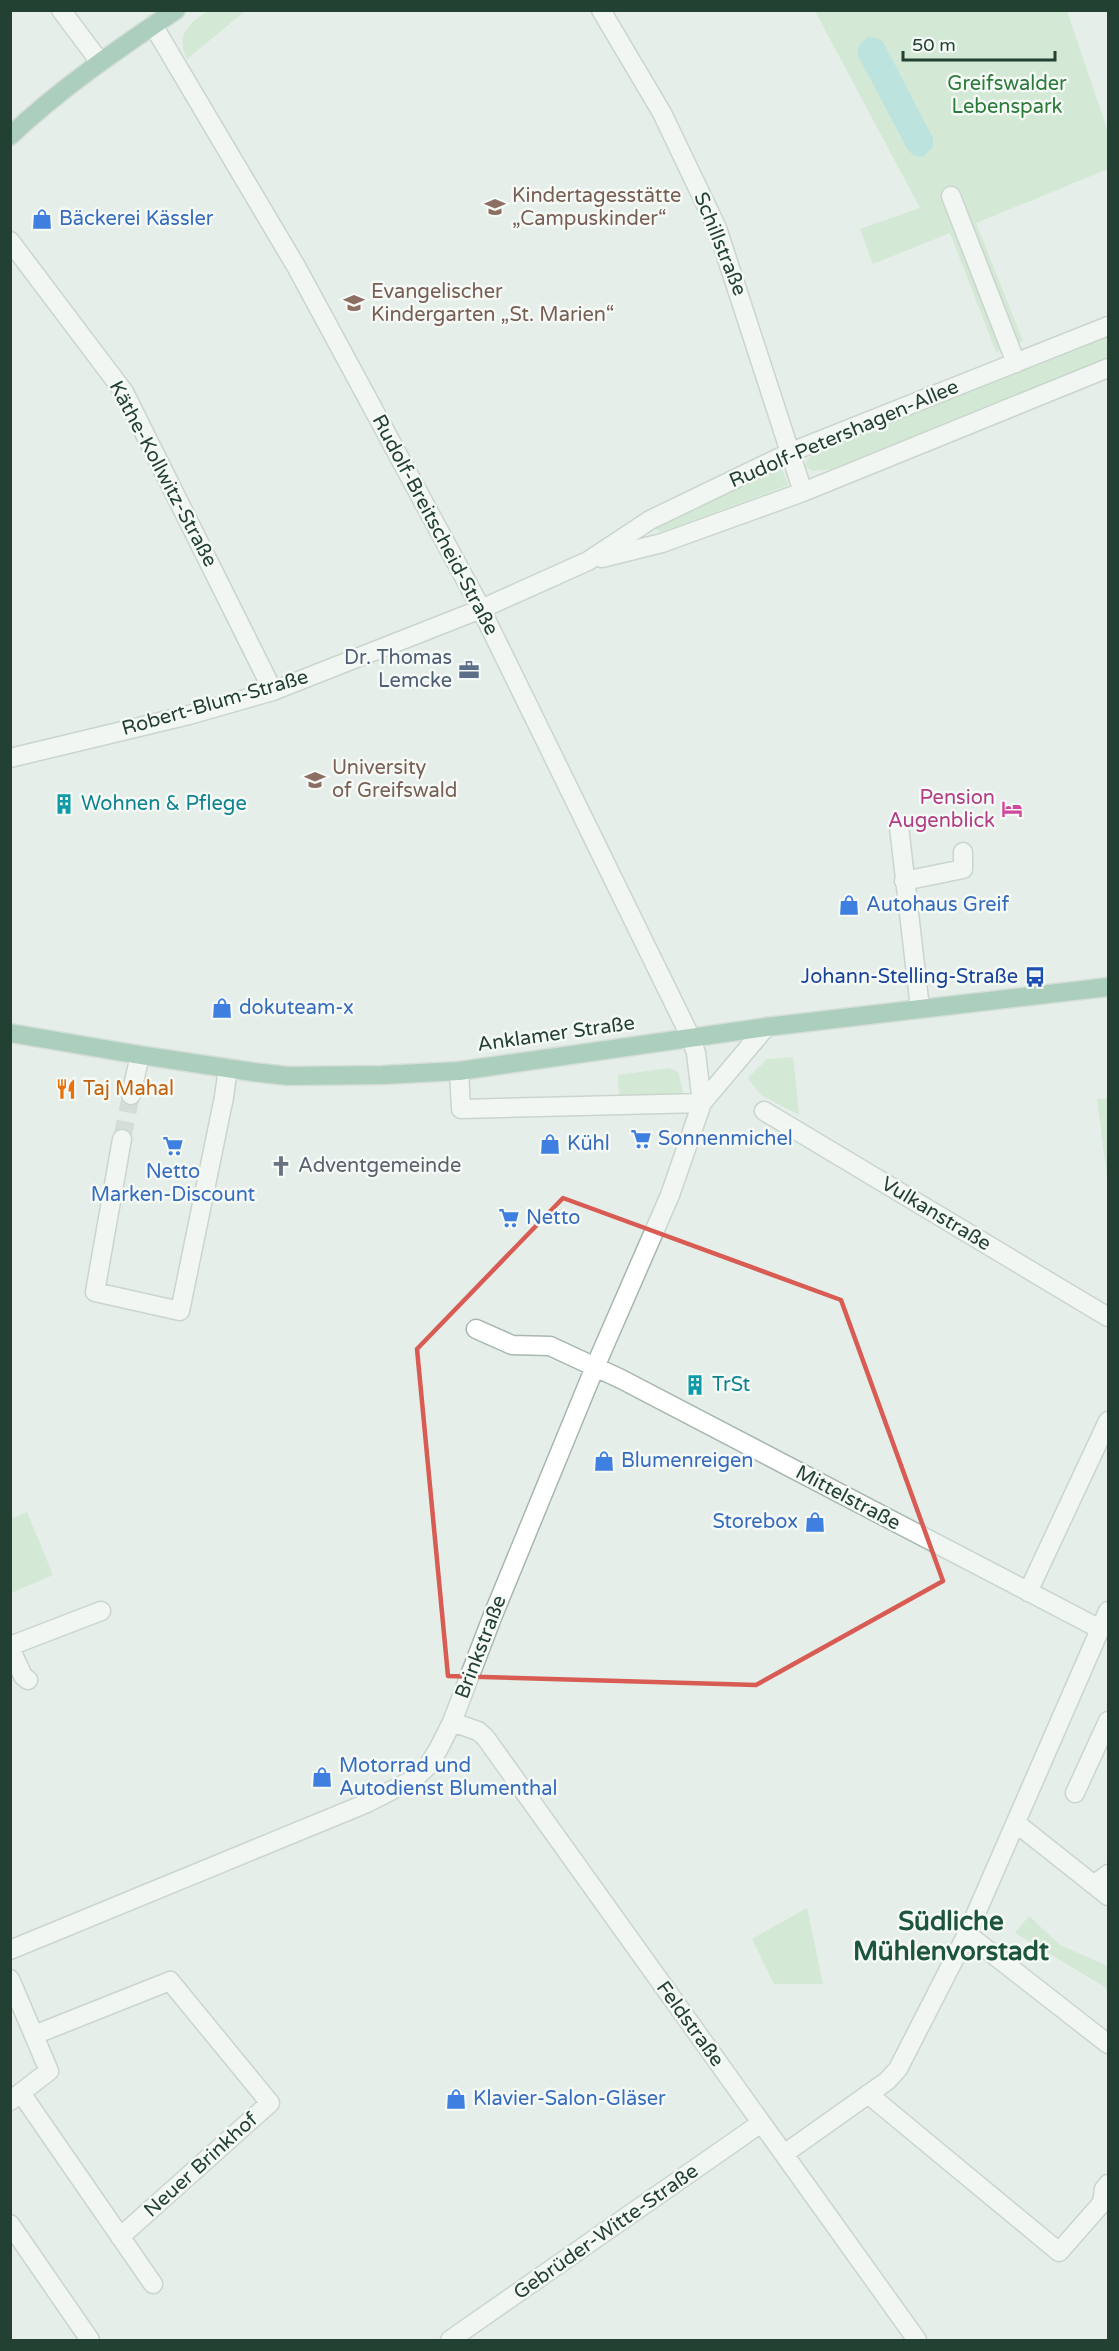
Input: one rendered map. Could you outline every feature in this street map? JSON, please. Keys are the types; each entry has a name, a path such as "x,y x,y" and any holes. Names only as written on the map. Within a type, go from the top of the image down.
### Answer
{"main road":[{"path":"10,136 41,107 100,62 176,10"},
{"name":"Anklamer Straße","path":"10,1033 140,1056 288,1076 382,1075 459,1071 766,1027 1108,987"}],"street":[{"path":"61,10 100,62"},
{"name":"Schillstraße","path":"601,10 663,113 717,228 739,289 803,492"},
{"name":"Rudolf-Breitscheid-Straße","path":"153,25 297,268 481,609 691,1038"},
{"path":"951,196 1016,363"},
{"name":"Käthe-Kollwitz-Straße","path":"10,241 124,392 273,691"},
{"name":"Rudolf-Petershagen-Allee","path":"481,609 588,561 650,520 791,452 1108,326"},
{"name":"Rudolf-Petershagen-Allee","path":"588,561 663,543 803,492 1108,368"},
{"name":"Robert-Blum-Straße","path":"10,758 189,715 273,691 481,609"},
{"path":"898,827 920,1008"},
{"path":"904,881 963,869 963,852"},
{"name":"Brinkstraße","path":"12,1946 392,1792 414,1779 428,1766 452,1722 493,1615 670,1195 702,1103 766,1027"},
{"name":"Brinkstraße","path":"691,1038 696,1053 702,1103"},
{"path":"131,1095 140,1056"},
{"path":"122,1139 95,1292 180,1311 228,1068"},
{"path":"459,1071 461,1109 702,1103"},
{"name":"Vulkanstraße","path":"764,1112 1108,1317"},
{"name":"Mittelstraße","path":"476,1329 512,1345 550,1346 596,1367 1028,1592 1101,1643"},
{"path":"1028,1592 1108,1421"},
{"path":"28,1680 23,1676 10,1647 101,1611"},
{"path":"784,2154 868,2094 898,2069 967,1934 1016,1823 1101,1643 1108,1611"},
{"path":"1075,1793 1108,1721"},
{"name":"Feldstraße","path":"452,1722 478,1731 485,1737 917,2340"},
{"path":"1016,1823 1101,1879 1108,1896"},
{"path":"967,1934 1108,2044"},
{"path":"10,1979 49,2071 16,2097 153,2284"},
{"name":"Neuer Brinkhof","path":"34,2035 170,1981 270,2103 120,2237"},
{"path":"868,2094 1059,2252 1102,2204 1104,2189 1108,2184"},
{"name":"Gebrüder-Witte-Straße","path":"450,2340 761,2123"},
{"path":"10,2224 90,2340"}],"highlighted area":[{"path":"563,1198 841,1300 943,1581 756,1685 448,1676 417,1349"}],"green space":[{"path":"208,11 245,11 187,59 183,36 195,20"},
{"name":"Greifswalder Lebenspark","path":"815,11 1067,11 1108,132 1108,169 976,223 1023,341 996,352 950,233 873,264 860,229 920,208"},
{"path":"1108,334 1108,359 831,469 813,471 805,467 806,461 818,449"},
{"path":"779,464 789,485 661,532 656,529 656,524"},
{"path":"793,1057 799,1115 761,1095 748,1078 767,1059"},
{"path":"669,1068 678,1072 683,1092 678,1099 619,1100 618,1075"},
{"path":"1108,1098 1108,1183 1097,1099"},
{"path":"27,1512 53,1575 11,1593 11,1519"},
{"path":"807,1908 823,1984 774,1984 752,1939"},
{"path":"1029,1916 1060,1945 1108,1966 1108,1989 1015,1933"}],"water":[{"path":"869,37 878,38 883,42 933,138 933,148 922,157 913,155 908,150 858,56 860,44"}],"tunnel":[{"path":"122,1139 131,1095"}],"place":[{"name":"Kindertagesstätte „Campuskinder“","path":"495,207"},
{"name":"Bäckerei Kässler","path":"42,219"},
{"name":"Evangelischer Kindergarten „St. Marien“","path":"354,303"},
{"name":"Dr. Thomas Lemcke","path":"469,670"},
{"name":"University of Greifswald","path":"315,780"},
{"name":"Wohnen & Pflege","path":"64,804"},
{"name":"Pension Augenblick","path":"1012,809"},
{"name":"Autohaus Greif","path":"849,905"},
{"name":"Johann-Stelling-Straße","path":"1035,977"},
{"name":"dokuteam-x","path":"222,1008"},
{"name":"Taj Mahal","path":"66,1089"},
{"name":"Sonnenmichel","path":"641,1139"},
{"name":"Kühl","path":"550,1144"},
{"name":"Netto Marken-Discount","path":"173,1146"},
{"name":"Adventgemeinde","path":"281,1166"},
{"name":"Netto","path":"509,1218"},
{"name":"TrSt","path":"695,1385"},
{"name":"Blumenreigen","path":"604,1461"},
{"name":"Storebox","path":"815,1522"},
{"name":"Motorrad und Autodienst Blumenthal","path":"322,1777"},
{"name":"Klavier-Salon-Gläser","path":"456,2099"}],"district":[{"name":"Südliche Mühlenvorstadt","path":"951,1936"}]}
